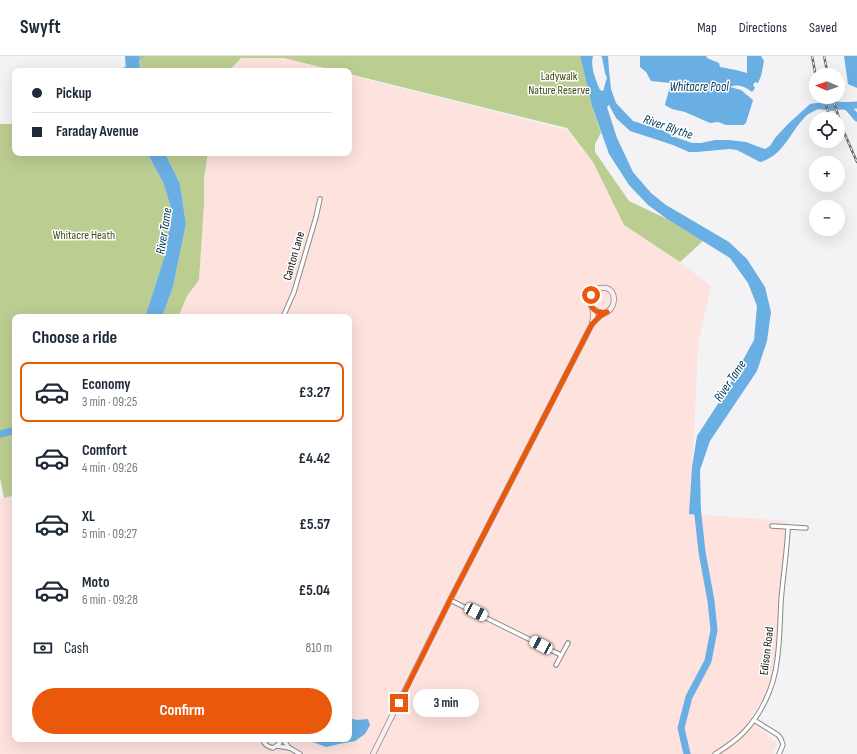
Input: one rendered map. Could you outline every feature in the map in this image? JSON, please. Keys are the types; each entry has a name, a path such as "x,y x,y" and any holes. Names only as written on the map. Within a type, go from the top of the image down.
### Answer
{"street":[{"name":"Canton Lane","path":"283,314 294,292 320,199"},
{"path":"372,753 592,324 594,315 590,303 591,295 597,289 604,288 610,291 614,296 614,305 592,324"},
{"path":"593,309 599,312 607,312"},
{"path":"772,526 806,528"},
{"name":"Edison Road","path":"715,754 729,745 744,732 754,720 774,680 777,662 788,528"},
{"path":"450,600 561,655"},
{"path":"556,665 568,643"},
{"path":"754,720 781,739 783,744 779,754"},
{"path":"264,742 265,745 273,748 276,746 290,748"},
{"path":"276,746 280,742"},
{"path":"285,742 290,748 300,754"}],"shaded area":[{"path":"241,58 284,58 323,68 232,68"},
{"path":"352,76 567,130 593,162 624,225 680,262 711,286 698,344 689,514 788,521 779,602 775,661 771,679 762,700 750,719 776,742 773,754 0,754 0,499 12,496 12,742 352,742 352,314 179,314 187,296 199,280 204,178 208,156 352,156"}],"green space":[{"name":"Ladywalk Nature Reserve","path":"139,56 580,56 592,106 601,133 595,144 595,152 629,201 667,219 703,241 680,262 624,225 593,162 567,128 352,75 352,68 324,68 284,58 241,58 232,68 140,68"},
{"name":"Whitacre Heath","path":"0,124 12,124 12,156 149,156 163,182 172,211 164,258 146,314 12,314 12,496 4,498 0,478"},
{"path":"166,156 208,156 204,178 204,204 199,280 187,296 179,314 163,314 173,287 186,224 180,184"}],"water":[{"path":"125,56 139,56 140,68 126,68"},
{"path":"580,56 593,56 592,65 594,73 600,90 603,91 607,78 601,56 608,56 611,89 616,103 633,121 662,130 675,137 692,143 729,140 746,142 765,149 770,146 788,124 810,104 845,104 845,102 850,102 849,111 842,109 833,111 818,109 809,112 781,149 768,159 760,162 737,150 729,149 689,152 673,145 630,131 616,118 609,105 607,107 617,138 633,172 651,193 666,205 729,242 747,259 765,287 771,312 767,341 757,371 710,441 700,470 701,515 689,514 692,467 697,436 725,393 754,340 757,306 748,283 730,258 667,219 648,205 629,185 609,154 592,106"},
{"name":"Whitacre Pool","path":"640,56 706,56 707,58 719,63 720,67 747,73 747,56 761,56 764,61 761,76 758,83 755,82 753,85 755,88 752,92 741,86 730,87 741,90 753,100 746,123 743,125 726,125 718,122 710,123 665,105 670,83 651,81 646,72 640,67"},
{"path":"844,56 857,56 857,88 848,84"},
{"path":"149,156 166,156 180,184 186,224 173,287 163,314 146,314 164,258 172,211 163,182"},
{"path":"352,719 368,719 370,725 365,734 352,742"},
{"path":"313,742 350,742 339,744 326,747"}],"waterway":[{"path":"139,59 143,56"},
{"name":"River Blythe","path":"841,106 857,105"},
{"path":"847,106 857,118"},
{"name":"River Tame","path":"0,434 12,431"},
{"name":"River Tame","path":"687,754 681,728 689,697 708,661 714,630 711,601 702,552 697,506"}],"railway":[{"path":"812,56 814,68"},
{"path":"824,56 827,68"},
{"path":"826,104 828,112"},
{"path":"834,104 843,130 857,162"}],"route":[{"path":"399,703 450,600 592,324 600,316 607,312 603,313 593,309 590,303 591,295"}]}
